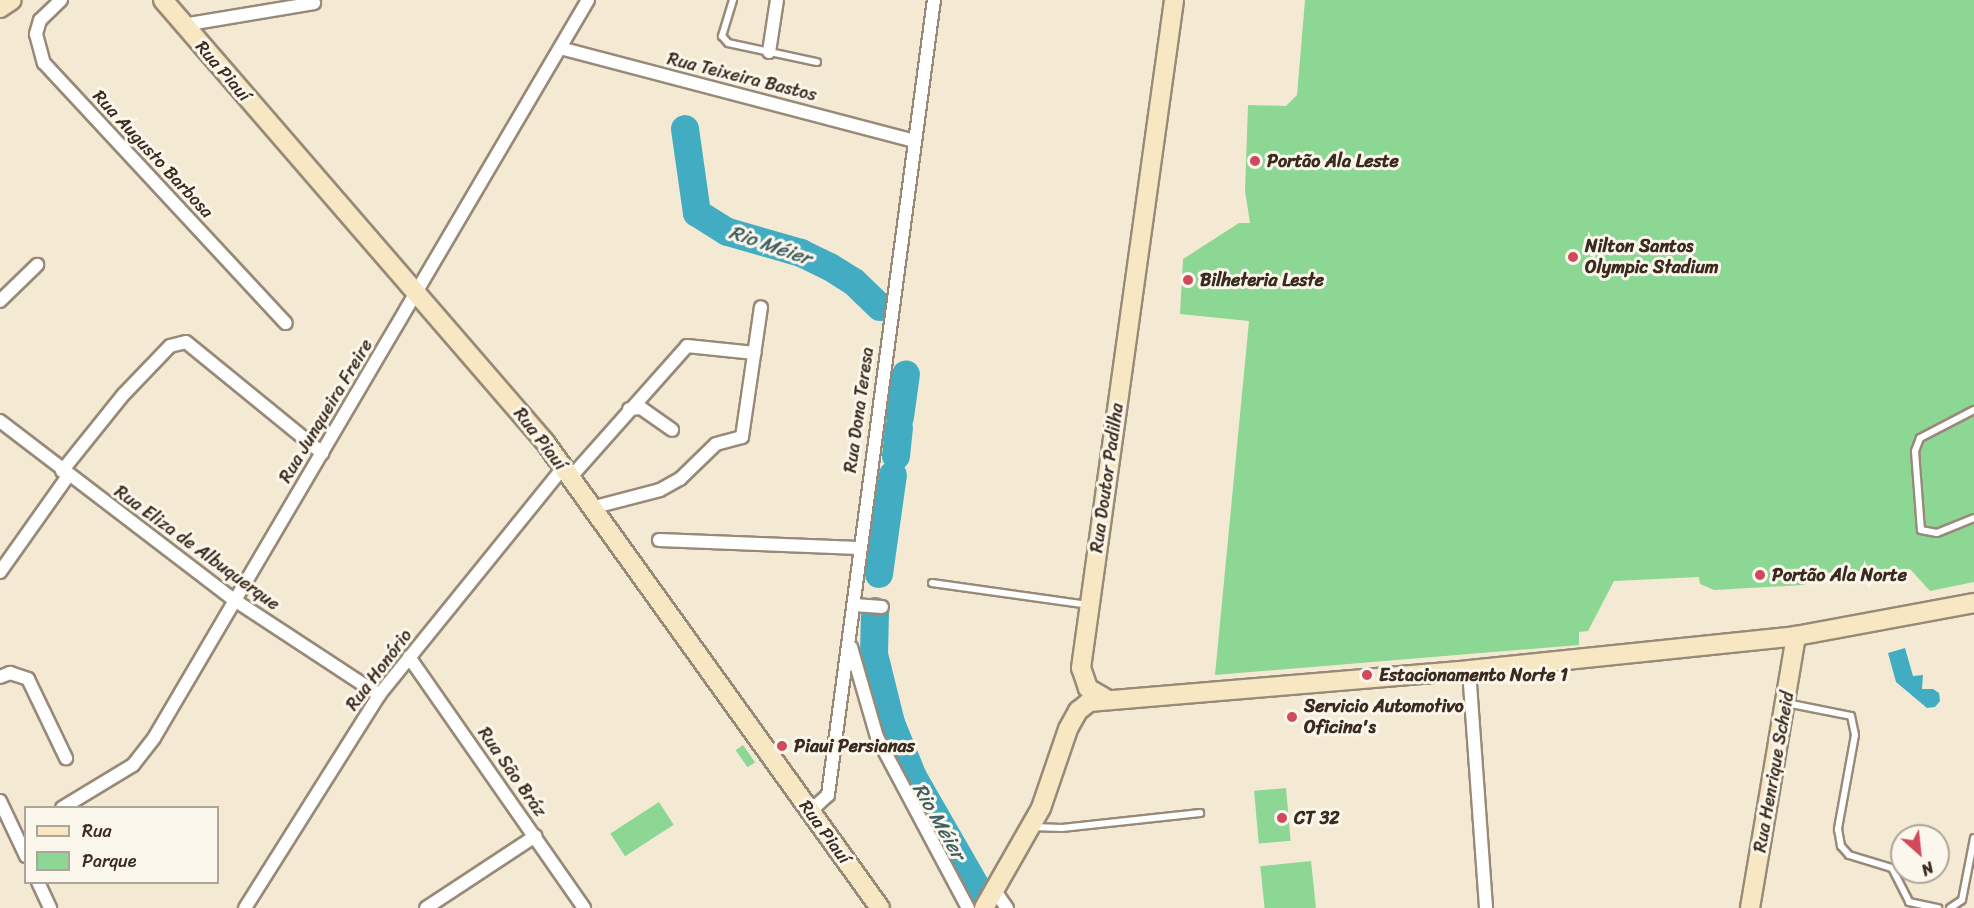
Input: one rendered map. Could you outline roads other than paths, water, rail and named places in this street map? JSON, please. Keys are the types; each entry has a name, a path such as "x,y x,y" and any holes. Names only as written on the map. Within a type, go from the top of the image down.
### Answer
{"street":[{"path":"0,8 12,0"},
{"name":"Rua Augusto Barbosa","path":"61,0 39,20 36,34 44,63 286,323"},
{"name":"Rua Piauí","path":"163,0 537,432 880,908"},
{"name":"Rua Junqueira Freire","path":"64,806 133,765 154,738 233,599 417,295 588,0"},
{"path":"769,52 777,0"},
{"name":"Rua Dona Teresa","path":"803,802 816,806 828,795 854,605 859,548 934,0"},
{"name":"Rua Doutor Padilha","path":"1105,698 1088,688 1081,668 1174,0"},
{"path":"183,25 314,3"},
{"name":"Rua Teixeira Bastos","path":"560,48 915,141"},
{"path":"0,301 37,265"},
{"path":"591,508 660,490 680,479 716,444 741,437 761,307"},
{"path":"0,572 65,474 124,394 170,346 186,342 322,453"},
{"name":"Rua Honório","path":"245,908 379,695 566,473 687,346 755,353"},
{"path":"629,409 641,408 672,430"},
{"name":"Rua Eliza de Albuquerque","path":"0,421 65,474 233,599 379,695"},
{"path":"659,540 859,548"},
{"path":"984,908 1030,827 1078,711 1089,702 1105,698 1469,670 1796,636 1974,603"},
{"path":"854,605 876,606"},
{"name":"Rua Henrique Scheid","path":"1750,908 1796,636"},
{"path":"849,640 877,737 968,908"},
{"name":"Rua São Bráz","path":"409,657 584,908"},
{"path":"1469,670 1486,908"},
{"path":"0,677 10,673 28,679 66,758"},
{"path":"0,801 24,852"},
{"path":"426,908 535,836"},
{"path":"39,884 50,908"},
{"path":"994,891 1007,908"}],"lane":[{"path":"733,0 722,36 728,43 816,62"},
{"path":"1974,410 1920,438 1915,451 1922,530 1937,533 1974,518"},
{"path":"932,583 1090,605"},
{"path":"1786,703 1851,716 1855,735 1838,829 1841,846 1849,855 1892,868 1909,902 1938,908"},
{"path":"1030,827 1062,828 1200,813"},
{"path":"1950,908 1962,900 1974,838"}],"water":[{"path":"1905,648 1913,676 1923,675 1922,689 1933,689 1939,693 1940,701 1935,707 1927,708 1896,682 1888,653"}],"waterway":[{"name":"Rio Méier","path":"685,129 697,213 728,232 801,253 830,267 854,282 880,307"},
{"name":"Rio Méier","path":"900,417 906,374"},
{"name":"Rio Méier","path":"896,456 899,428"},
{"name":"Rio Méier","path":"879,574 893,475"},
{"name":"Rio Méier","path":"875,611 874,654 891,723 913,777 978,890"}],"place":[{"name":"Portão Ala Leste","path":"1255,161"},
{"name":"Nilton Santos Olympic Stadium","path":"1573,257"},
{"name":"Bilheteria Leste","path":"1188,280"},
{"name":"Portão Ala Norte","path":"1760,575"},
{"name":"Estacionamento Norte 1","path":"1367,675"},
{"name":"Servicio Automotivo Oficina's","path":"1292,717"},
{"name":"Piaui Persianas","path":"782,746"},
{"name":"CT 32","path":"1282,818"}]}
